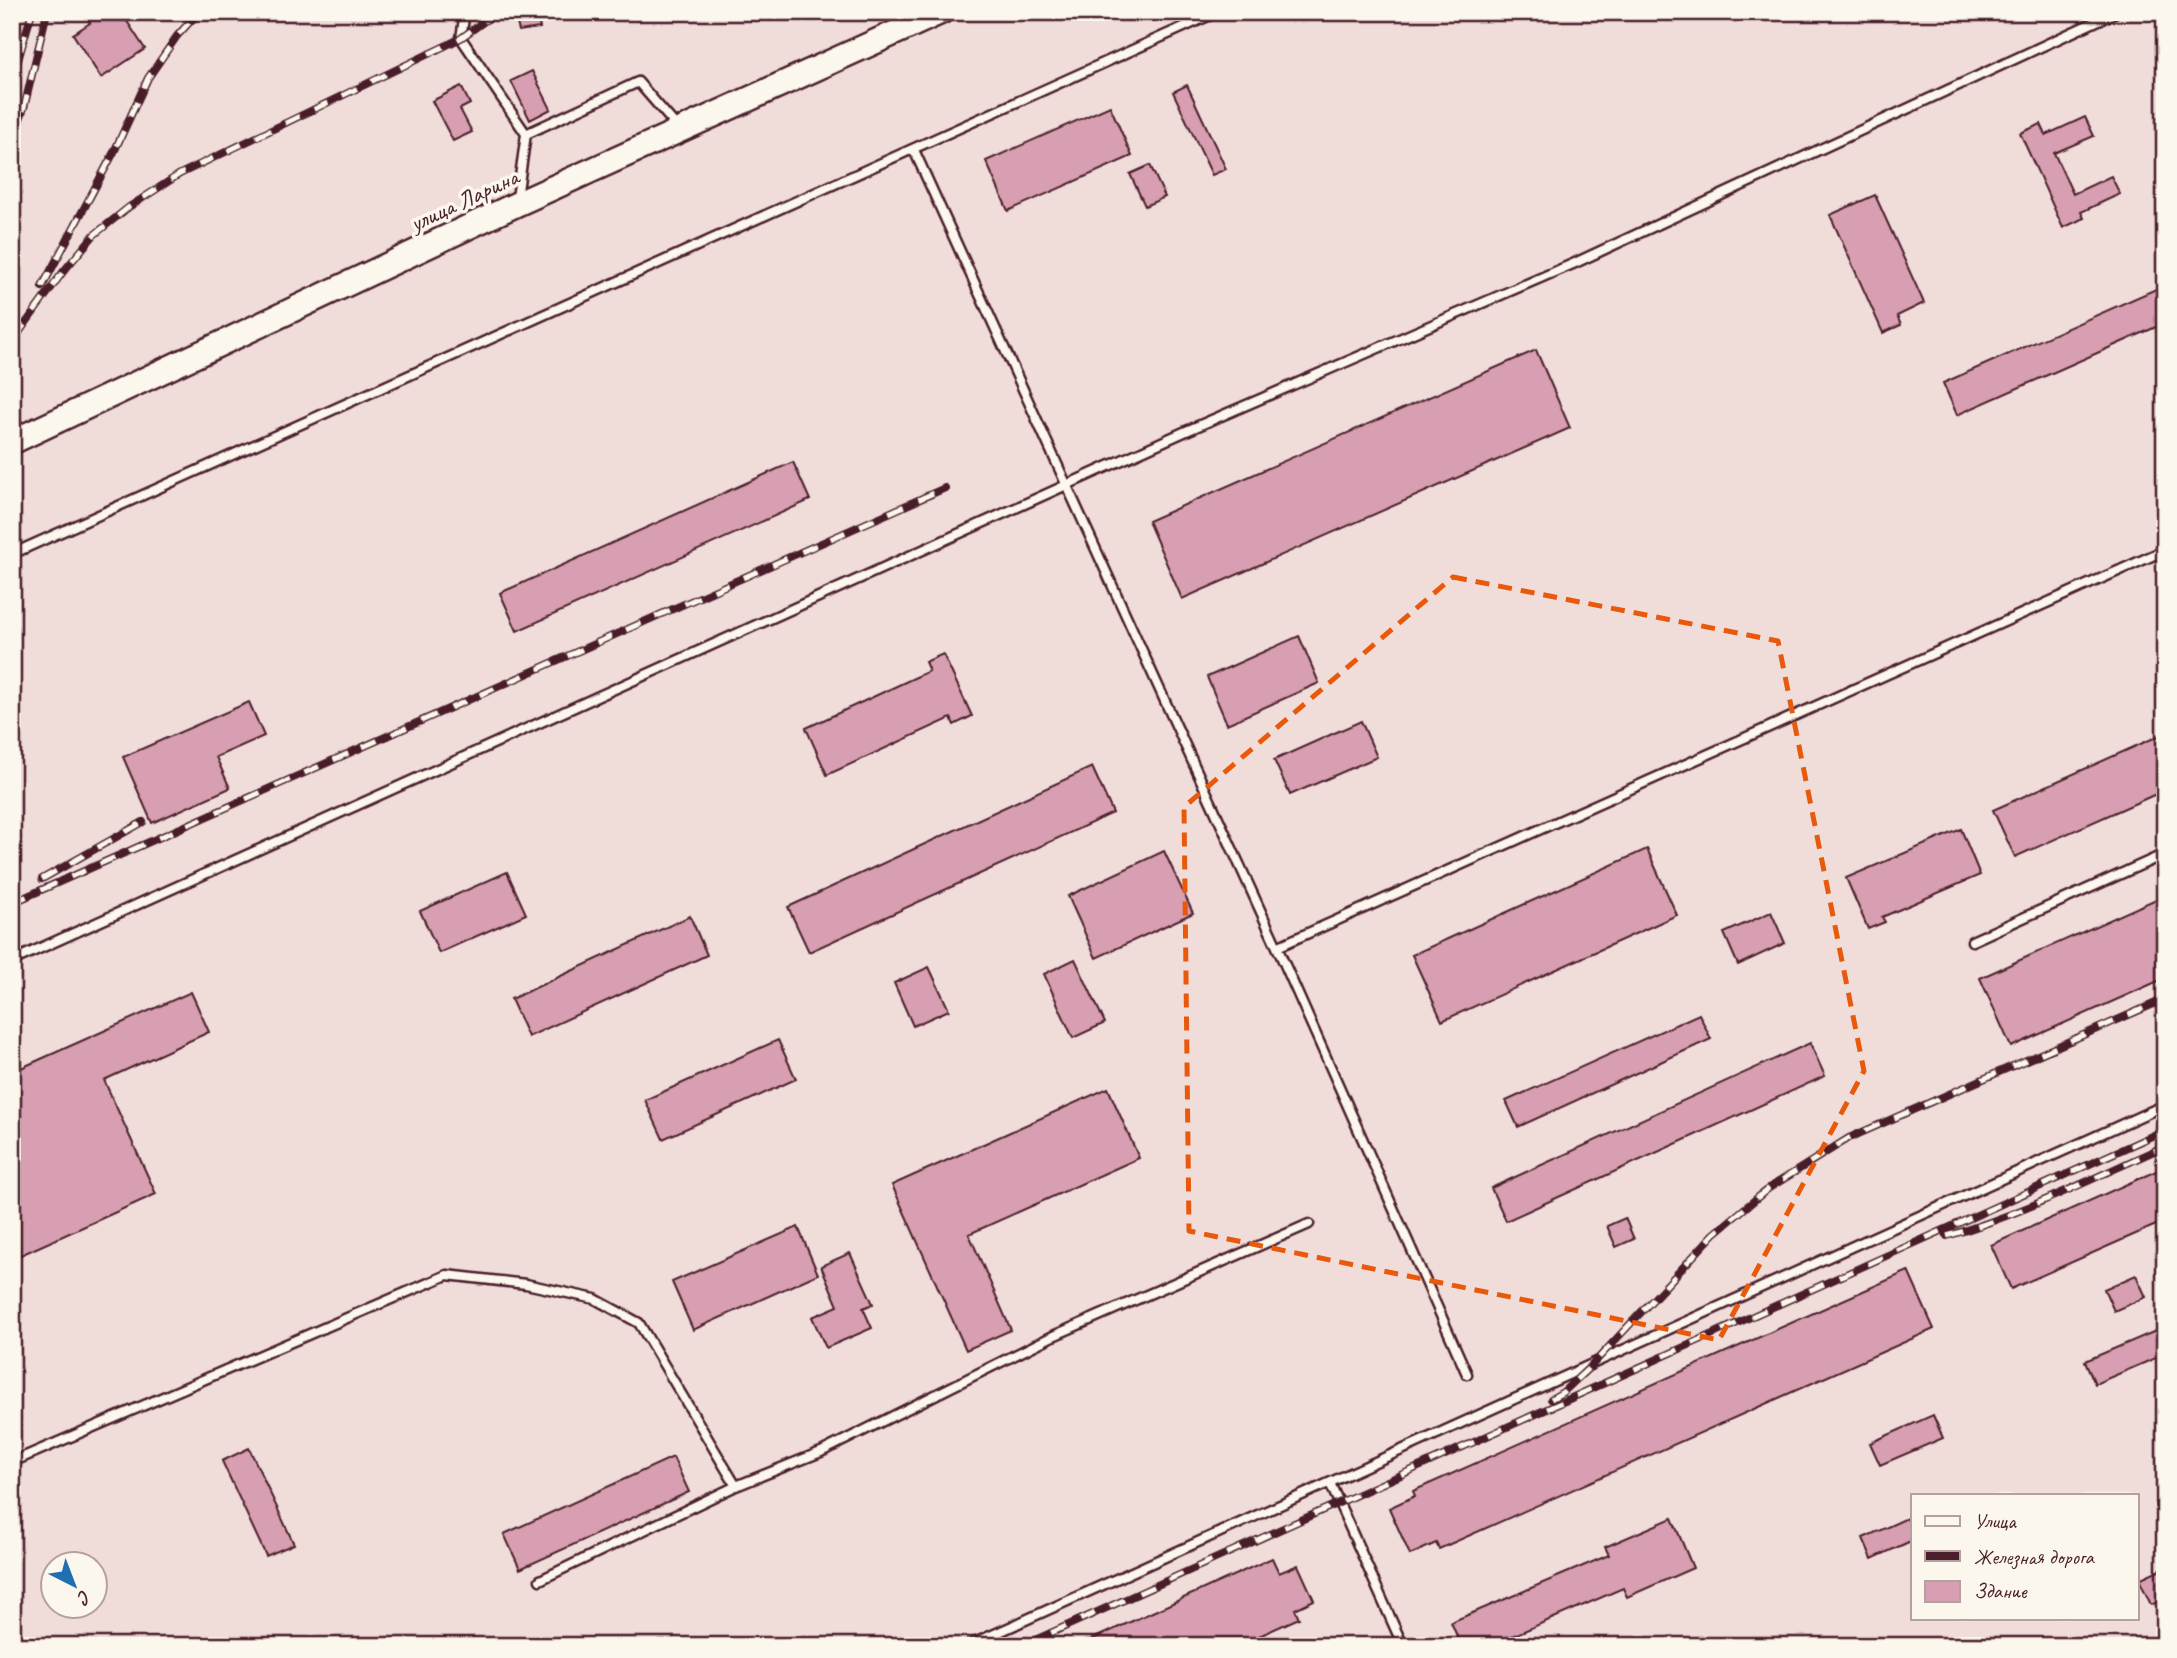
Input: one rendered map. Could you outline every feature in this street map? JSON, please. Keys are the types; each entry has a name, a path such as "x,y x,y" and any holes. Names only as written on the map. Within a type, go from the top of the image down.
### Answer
{"street":[{"name":"улица Ларина","path":"12,442 517,204 941,12"}],"lane":[{"path":"466,12 461,38 526,134 517,204"},
{"path":"12,554 1217,12"},
{"path":"12,961 1184,432 1575,263 2116,12"},
{"path":"526,134 638,82 680,130"},
{"path":"914,149 1068,484 1467,1374"},
{"path":"1277,947 2165,550"},
{"path":"1972,941 2165,854"},
{"path":"968,1646 2165,1105"},
{"path":"540,1580 736,1486 821,1452 1053,1336 1310,1224"},
{"path":"12,1462 447,1275 526,1284 594,1299 639,1324 736,1486"},
{"path":"1330,1483 1403,1646"}],"highlighted area":[{"path":"1453,577 1778,641 1864,1071 1719,1340 1189,1231 1184,807"}],"shaded area":[{"path":"12,12 2165,12 2165,1646 12,1646"}],"building":[{"path":"84,12 121,12 145,49 101,78 73,34 90,23"},
{"path":"514,12 536,12 540,28 519,31"},
{"path":"532,71 551,109 530,120 511,81"},
{"path":"1187,85 1226,169 1212,175 1173,92"},
{"path":"461,86 470,104 460,109 472,132 453,141 432,101"},
{"path":"1110,106 1132,156 1008,211 986,161"},
{"path":"2085,117 2094,136 2054,153 2073,194 2111,176 2120,194 2081,212 2084,218 2063,228 2020,133 2041,124 2046,135"},
{"path":"1150,165 1165,197 1145,206 1130,174"},
{"path":"1875,195 1924,303 1897,316 1901,325 1883,333 1830,215"},
{"path":"2165,285 2165,323 1957,415 1943,383"},
{"path":"1536,350 1570,428 1182,599 1148,521"},
{"path":"793,462 810,500 517,631 500,593"},
{"path":"1299,636 1319,683 1227,724 1207,677"},
{"path":"943,654 972,716 954,725 951,718 827,775 806,728 929,671 925,662"},
{"path":"249,702 264,736 216,757 230,788 152,823 123,757"},
{"path":"1361,721 1377,757 1290,795 1274,760"},
{"path":"2165,733 2165,790 2015,857 1993,810"},
{"path":"1092,767 1113,813 809,952 788,907"},
{"path":"1961,829 1980,875 1882,917 1885,922 1868,929 1846,878"},
{"path":"1647,849 1677,915 1442,1021 1412,955"},
{"path":"1164,851 1193,913 1096,958 1068,896"},
{"path":"507,872 526,914 439,953 420,911"},
{"path":"2165,895 2165,978 2011,1047 1980,978"},
{"path":"1771,912 1785,943 1738,965 1724,933"},
{"path":"690,916 707,955 528,1037 511,999"},
{"path":"1075,959 1105,1023 1073,1038 1044,974"},
{"path":"929,967 949,1010 913,1026 894,983"},
{"path":"191,992 209,1032 104,1080 156,1194 12,1259 12,1072"},
{"path":"1699,1014 1711,1039 1518,1127 1506,1101"},
{"path":"778,1040 796,1079 663,1139 645,1100"},
{"path":"1810,1043 1825,1076 1506,1221 1491,1188"},
{"path":"1108,1088 1139,1158 969,1234 1011,1330 966,1350 892,1185"},
{"path":"2165,1167 2165,1221 2011,1289 1991,1245"},
{"path":"1625,1218 1634,1239 1616,1247 1607,1226"},
{"path":"798,1227 818,1274 693,1330 672,1282"},
{"path":"850,1253 873,1304 863,1308 872,1328 826,1348 812,1317 838,1306 821,1266"},
{"path":"1908,1271 1934,1329 1439,1549 1436,1543 1410,1555 1389,1508 1415,1496 1413,1491"},
{"path":"2136,1275 2146,1297 2114,1311 2104,1289"},
{"path":"2165,1327 2165,1354 2095,1384 2085,1361"},
{"path":"1933,1415 1943,1438 1880,1465 1870,1443"},
{"path":"249,1448 294,1544 266,1556 222,1461"},
{"path":"673,1457 689,1492 520,1569 504,1534"},
{"path":"1672,1518 1693,1568 1627,1597 1623,1588 1489,1646 1461,1646 1451,1622 1609,1555 1605,1547"},
{"path":"1907,1518 1911,1527 1911,1541 1872,1559 1863,1538"},
{"path":"1272,1558 1279,1573 1298,1565 1314,1600 1295,1609 1299,1618 1237,1646 1077,1646"},
{"path":"2165,1567 2165,1599 2151,1605 2139,1579"}],"railway":[{"path":"12,81 32,12"},
{"path":"12,141 24,108 47,12"},
{"path":"42,287 114,152 148,78 177,36 199,12"},
{"path":"15,338 94,235 129,207 180,174 461,38 497,12"},
{"path":"12,903 945,488"},
{"path":"42,879 143,822"},
{"path":"1551,1399 1563,1392 1593,1364 1714,1234 1769,1188 1849,1138 2165,999"},
{"path":"1022,1646 2165,1130"},
{"path":"1947,1236 2030,1206 2165,1146"}]}
